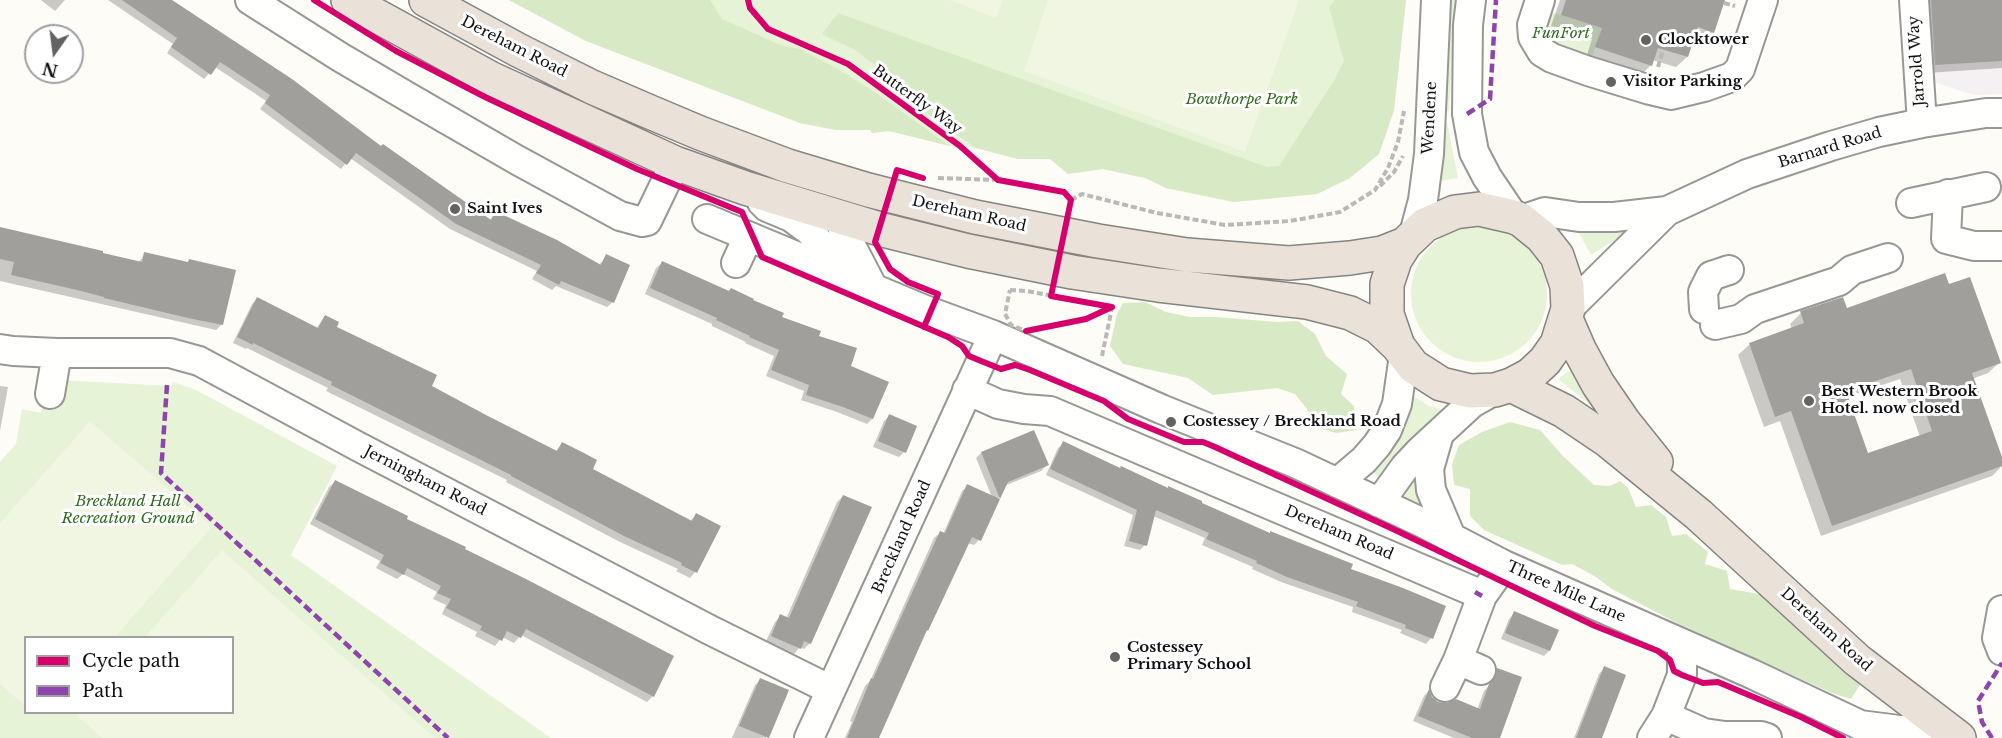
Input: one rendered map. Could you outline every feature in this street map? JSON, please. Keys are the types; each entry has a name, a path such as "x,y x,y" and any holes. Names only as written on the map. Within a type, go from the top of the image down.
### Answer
{"highway":[{"name":"Dereham Road","path":"348,0 490,78 675,163 745,188 941,245 1072,272 1158,285 1307,302 1350,313 1378,327 1413,366 1440,384 1470,391 1503,387 1530,375 1545,361 1557,344 1567,314 1567,286 1557,256 1542,237 1517,218 1479,209 1455,212 1433,221 1410,239 1382,253 1289,263 1186,255 1098,241 952,211 868,190 732,146 592,87 426,0"},
{"path":"732,146 742,162 754,171 831,198 836,203 839,217"},
{"name":"Dereham Road","path":"1401,351 1387,314 1387,285 1395,260 1410,239"},
{"name":"Dereham Road","path":"1567,314 1579,349 1598,384 1624,422 1699,515"},
{"name":"Dereham Road","path":"1503,387 1564,411 1607,441 1699,515 1857,660 1952,733"}],"street":[{"path":"250,0 418,103 620,216 642,222 647,221 675,163"},
{"name":"Wendene","path":"1410,239 1423,200 1429,154 1436,0"},
{"path":"1471,0 1468,25 1467,114 1474,152 1487,177 1517,218"},
{"path":"1540,0 1532,25 1534,59 1552,58 1671,95 1732,77 1740,69 1763,0"},
{"name":"Jarrold Way","path":"1914,0 1922,123"},
{"name":"Barnard Road","path":"1517,218 1545,212 1579,217 1614,217 1667,211 1747,174 1859,137 1922,123 1986,113 2002,113"},
{"name":"Dereham Road","path":"745,188 766,207 791,217 810,231 828,252 842,276"},
{"path":"1911,202 1986,188"},
{"path":"1948,194 1946,239 1974,246 2002,246"},
{"name":"Barnard Road","path":"1567,314 1667,211"},
{"path":"839,217 844,232 873,288"},
{"path":"707,219 842,276 993,335 1023,350 1295,463 1378,503"},
{"path":"736,263 748,237"},
{"path":"1729,270 1711,276 1703,292 1709,317 1741,319 1755,309 1839,281 1852,270 1888,258"},
{"name":"Breckland Road","path":"809,738 993,335"},
{"name":"Jerningham Road","path":"0,349 57,353 170,353 199,361 349,442 710,630 831,690"},
{"name":"Dereham Road","path":"1337,483 1364,460 1387,430 1397,404 1401,351"},
{"path":"50,394 57,353"},
{"name":"Dereham Road","path":"1378,503 1406,467 1472,403 1503,387"},
{"name":"Dereham Road","path":"967,390 998,404 1050,411 1475,592"},
{"path":"1440,433 1429,469 1431,490 1451,537"},
{"name":"Three Mile Lane","path":"1378,503 1504,565 1752,675 1868,731 1952,733"},
{"path":"1445,687 1469,665 1482,596 1504,565"},
{"path":"2002,610 1997,638 2002,651"},
{"path":"1682,645 1682,675 1659,727 1767,738"}],"path":[{"path":"1375,190 1388,168 1398,142 1404,109"},
{"path":"1068,209 1071,200 1082,195 1157,213 1225,225 1290,221 1340,212 1375,190 1394,172 1407,146"},
{"path":"932,178 998,180 1064,192 1071,200"},
{"path":"1026,331 1086,319 1112,307 1107,330"}],"shaded area":[{"path":"1925,0 2002,0 2002,94 1974,95 1931,81"}],"green space":[{"name":"Bowthorpe Park","path":"509,0 1406,0 1394,110 1379,154 1350,178 1317,194 1234,202 1166,188 1145,178 1103,169 1068,174 1050,159 1018,159 976,148 950,146 889,131 872,133 870,130 836,130 800,123 586,41"},
{"path":"509,0 710,0 722,19 783,46 800,49 836,68 870,89 950,146 889,131 872,133 870,130 836,130 800,123 586,41"},
{"path":"950,0 1003,0 996,18"},
{"path":"1048,0 1299,0 1245,152 1024,71"},
{"path":"1335,0 1406,0 1394,110 1379,154 1350,178 1317,194 1234,202 1166,188 1145,178 1103,169 1068,174 1050,159 1018,159 976,148 893,90 885,73 855,50 822,34 838,13 1267,167 1279,166 1335,79 1344,61 1329,7"},
{"path":"1448,0 1457,0 1449,111 1439,112"},
{"name":"FunFort","path":"1554,13 1602,28 1592,57 1586,62 1541,37 1547,16"},
{"path":"1447,123 1458,178 1436,182 1439,124"},
{"path":"1630,224 1633,228 1591,255 1579,233"},
{"path":"1479,226 1505,231 1517,237 1527,246 1536,256 1542,268 1547,294 1542,320 1536,332 1527,342 1517,351 1505,357 1479,362 1453,357 1441,351 1431,342 1422,332 1416,320 1411,294 1416,268 1422,256 1431,246 1441,237 1453,231"},
{"path":"1145,302 1166,312 1190,317 1298,321 1315,334 1326,356 1347,374 1341,394 1354,406 1357,430 1336,433 1313,426 1307,409 1295,394 1277,388 1213,395 1188,378 1123,364 1110,346 1117,314 1123,303"},
{"path":"1576,366 1596,405 1593,407 1558,379"},
{"name":"Breckland Hall Recreation Ground","path":"58,380 172,386 173,382 196,390 337,466 291,555 551,738 0,738 0,462 16,444 22,409 41,413 45,393"},
{"path":"1413,396 1429,406 1444,410 1380,479 1374,473 1395,447 1409,417"},
{"path":"90,421 212,527 116,636 24,636 24,705 0,684 0,523"},
{"path":"1510,422 1540,430 1563,456 1594,485 1610,486 1620,481 1628,488 1636,507 1651,505 1666,517 1672,536 1686,534 1708,552 1705,564 1727,571 1730,589 1759,594 1851,667 1860,685 1851,699 1832,693 1677,623 1612,589 1572,564 1562,565 1484,530 1470,516 1470,489 1454,485 1452,464 1459,445 1482,432"},
{"path":"1420,468 1426,511 1400,497"},
{"path":"222,550 435,738 102,738 76,715 234,714 234,636 146,636"}],"building":[{"path":"122,0 172,0 292,79 381,146 383,144 491,220 495,211 557,240 601,265 606,254 630,265 614,303 561,281 559,285 536,273 541,265 456,224 356,153 347,165 265,103 270,95 220,62 211,75 171,47 177,38"},
{"name":"Clocktower","path":"1566,0 1725,0 1714,33 1698,27 1688,57 1658,48 1652,66 1595,47 1602,28 1561,15"},
{"path":"1931,0 2002,0 2002,61 1935,65"},
{"path":"0,227 142,262 144,252 236,270 223,325 11,275 14,262 0,259"},
{"path":"662,261 729,291 731,288 784,313 782,317 821,331 819,336 857,348 851,366 889,382 873,419 806,395 809,385 771,370 779,350 716,320 717,318 650,288"},
{"name":"Best Western Brook Hotel. now closed","path":"1945,273 1949,284 1970,277 2001,363 1972,373 2002,457 2002,466 1832,526 1791,411 1775,417 1749,343 1804,323 1800,311 1843,297 1847,308","holes":["1911,369 1932,431 1868,453 1846,391"]},
{"path":"257,297 318,328 325,315 339,322 337,327 437,375 432,386 486,415 557,451 562,442 597,460 593,469 692,521 696,513 721,526 697,573 681,565 682,563 624,536 511,475 331,385 332,382 237,337"},
{"path":"889,414 917,426 906,453 878,441"},
{"path":"1034,430 1049,465 1008,482 1000,499 981,452"},
{"path":"1063,441 1270,533 1270,531 1353,564 1351,569 1446,606 1433,639 1405,628 1406,625 1356,606 1358,602 1287,577 1256,563 1257,561 1206,539 1209,533 1156,510 1147,546 1129,541 1137,510 1050,469"},
{"path":"335,480 674,656 654,697 526,629 521,638 507,631 502,641 480,630 482,626 446,608 451,599 437,593 441,586 407,568 404,575 380,563 384,555 315,519"},
{"path":"967,484 1000,499 981,541 972,537 879,738 847,738 871,678 873,679 940,531 945,533"},
{"path":"843,495 872,507 811,644 804,641 801,649 771,636 780,614 789,618"},
{"path":"1514,611 1559,630 1550,651 1505,633"},
{"path":"1604,666 1626,675 1602,738 1576,738"},
{"path":"1497,668 1522,677 1500,738 1472,738 1418,716 1429,689 1432,697 1438,702 1447,703 1456,699 1480,709 1489,684 1496,676"},
{"path":"760,678 789,690 769,738 739,726"}],"marked path":[{"path":"1467,114 1490,99 1496,0"},
{"path":"167,385 161,473 448,738"},
{"path":"1475,592 1482,596"},
{"path":"1992,738 1982,722 1978,701 2002,663"}],"cycle path":[{"path":"314,0 396,51 485,97 637,169 742,212 762,257 948,337 962,346 969,356 1001,369 1015,365 1030,370 1104,401 1128,419 1184,442 1203,442 1215,447 1595,626 1658,651 1670,660 1674,671 1682,675 1703,683 1718,682 1801,717 1843,738"},
{"name":"Butterfly Way","path":"748,0 750,8 768,29 848,64 960,146 998,180 1064,192 1071,200 1051,296 1112,307"},
{"path":"923,178 897,170 875,242 890,269 908,282 938,294 924,327"},
{"path":"1026,331 1086,319 1112,307"}],"place":[{"name":"Clocktower","path":"1646,40"},
{"name":"Visitor Parking","path":"1611,82"},
{"name":"Saint Ives","path":"455,209"},
{"name":"Best Western Brook Hotel. now closed","path":"1809,401"},
{"name":"Costessey / Breckland Road","path":"1171,422"},
{"name":"Costessey Primary School","path":"1115,657"}]}
